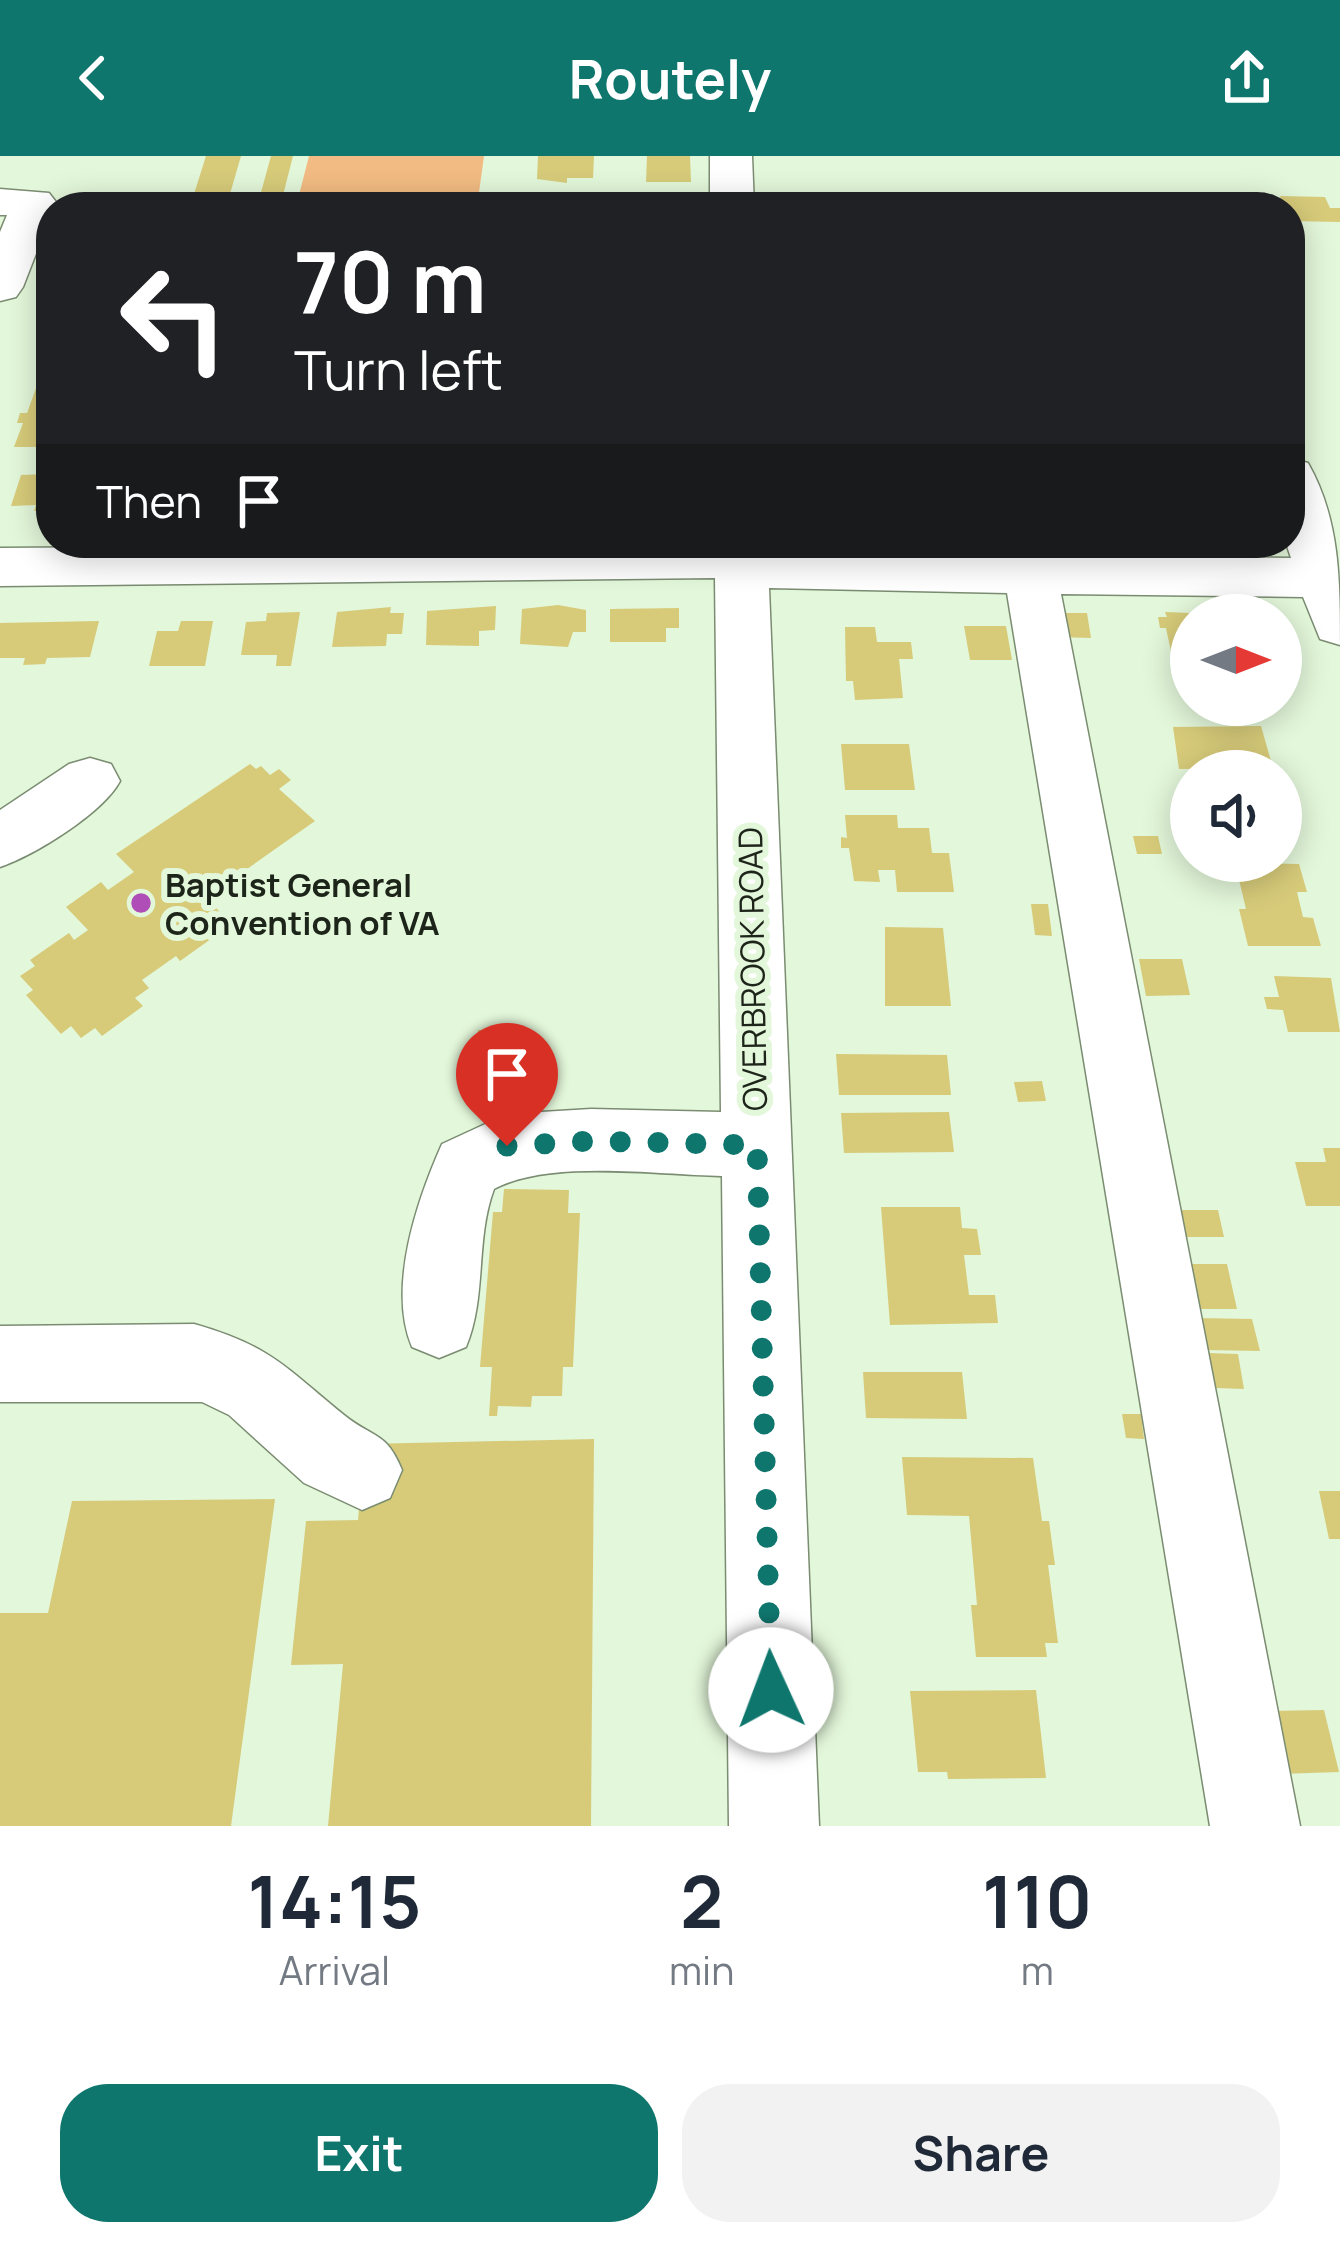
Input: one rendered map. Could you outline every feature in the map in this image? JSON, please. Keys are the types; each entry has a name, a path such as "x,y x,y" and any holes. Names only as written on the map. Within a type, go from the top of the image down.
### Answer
{"street":[{"path":"731,156 732,192"},
{"path":"0,287 17,202"},
{"path":"750,558 782,572 1029,559 1335,594 1305,515"},
{"path":"0,567 573,558"},
{"name":"OVERBROOK ROAD","path":"741,558 774,1826"},
{"path":"1029,559 1255,1826"},
{"path":"0,842 90,781"},
{"path":"440,1321 450,1211 467,1167 507,1146 591,1141 757,1145"},
{"path":"0,1364 207,1366 254,1386 336,1462 362,1470"}],"shaded area":[{"path":"309,156 484,156 479,192 300,192"}],"building":[{"path":"206,156 241,156 231,192 195,192"},
{"path":"271,156 293,156 284,192 261,192"},
{"path":"538,156 594,156 593,178 567,178 567,183 537,179"},
{"path":"647,156 690,156 691,182 646,182"},
{"path":"1305,197 1325,197 1330,208 1340,208 1340,222 1305,221"},
{"path":"36,388 36,447 14,447 23,423 17,423 20,413 27,413"},
{"path":"36,474 36,505 11,506 21,475"},
{"path":"558,605 586,610 586,632 573,632 568,647 520,644 522,609"},
{"path":"496,606 495,630 479,631 479,646 426,645 427,611"},
{"path":"391,607 390,613 404,613 402,634 387,634 386,646 332,647 337,612"},
{"path":"679,608 679,628 666,628 666,642 610,642 610,609"},
{"path":"300,612 291,666 276,666 277,655 241,655 246,622 266,621 267,613"},
{"path":"1165,612 1170,612 1170,647 1158,617 1167,617"},
{"path":"1052,613 1087,613 1091,638 1056,637"},
{"path":"99,621 90,657 47,658 45,664 23,665 25,658 0,658 0,623"},
{"path":"181,621 213,621 205,666 149,666 157,631 178,631"},
{"path":"964,626 1006,626 1012,660 970,660"},
{"path":"845,627 875,627 877,642 911,642 913,659 899,659 903,698 855,700 853,681 846,681"},
{"path":"1261,726 1268,750 1176,750 1173,727"},
{"path":"841,744 909,744 915,790 845,790"},
{"name":"Baptist General Convention of VA","path":"250,764 270,775 279,769 291,780 279,789 315,821 206,898 232,924 180,961 176,956 142,980 149,988 135,998 143,1006 102,1036 95,1028 81,1038 71,1026 61,1034 26,995 33,990 20,976 35,966 30,960 69,933 74,940 88,930 66,907 101,882 108,890 134,872 116,854"},
{"path":"845,815 897,815 898,828 929,828 932,853 949,853 954,892 897,892 895,870 878,870 880,882 854,881 849,848 841,848 841,837 847,838"},
{"path":"1133,836 1158,836 1162,854 1137,854"},
{"path":"1302,874 1307,892 1297,892 1303,917 1313,918 1321,946 1248,946 1239,909 1246,909 1240,882 1302,882"},
{"path":"1031,904 1048,904 1052,936 1035,935"},
{"path":"885,927 943,928 951,1006 885,1006"},
{"path":"1139,959 1182,959 1190,995 1146,996"},
{"path":"1274,976 1331,978 1340,1032 1288,1032 1283,1010 1267,1009 1264,997 1279,997"},
{"path":"507,1029 504,1065 475,1066 478,1030"},
{"path":"836,1054 947,1055 951,1095 839,1095"},
{"path":"1042,1081 1046,1101 1018,1102 1014,1082"},
{"path":"949,1112 954,1152 844,1153 841,1113"},
{"path":"1323,1148 1340,1148 1340,1206 1306,1206 1295,1162 1326,1162"},
{"path":"504,1189 569,1190 568,1213 580,1213 573,1367 563,1367 562,1396 532,1396 531,1407 498,1406 497,1416 489,1416 492,1367 480,1367 493,1212 502,1212"},
{"path":"881,1207 960,1207 962,1228 977,1229 981,1255 964,1255 969,1295 995,1295 998,1323 890,1325"},
{"path":"1172,1210 1218,1210 1224,1237 1177,1237"},
{"path":"1181,1264 1227,1264 1237,1309 1190,1309"},
{"path":"1195,1318 1252,1319 1260,1351 1202,1350"},
{"path":"1209,1353 1238,1354 1244,1389 1216,1388"},
{"path":"863,1372 962,1372 967,1419 866,1418"},
{"path":"1122,1414 1141,1414 1144,1439 1126,1438"},
{"path":"594,1439 591,1826 328,1826 343,1664 291,1665 306,1521 358,1520 365,1444"},
{"path":"902,1457 1033,1458 1042,1521 1049,1521 1055,1565 1048,1565 1058,1643 1045,1643 1047,1657 976,1657 969,1516 907,1515"},
{"path":"1319,1491 1340,1491 1340,1539 1329,1539"},
{"path":"275,1499 231,1826 0,1826 0,1613 48,1613 72,1501"},
{"path":"1036,1690 1046,1778 948,1779 947,1772 918,1772 910,1691"},
{"path":"1324,1710 1339,1772 1280,1774 1266,1711"}],"place":[{"name":"Baptist General Convention of VA","path":"141,903"}],"route":[{"path":"507,1146 591,1141 757,1145 771,1690"}]}
